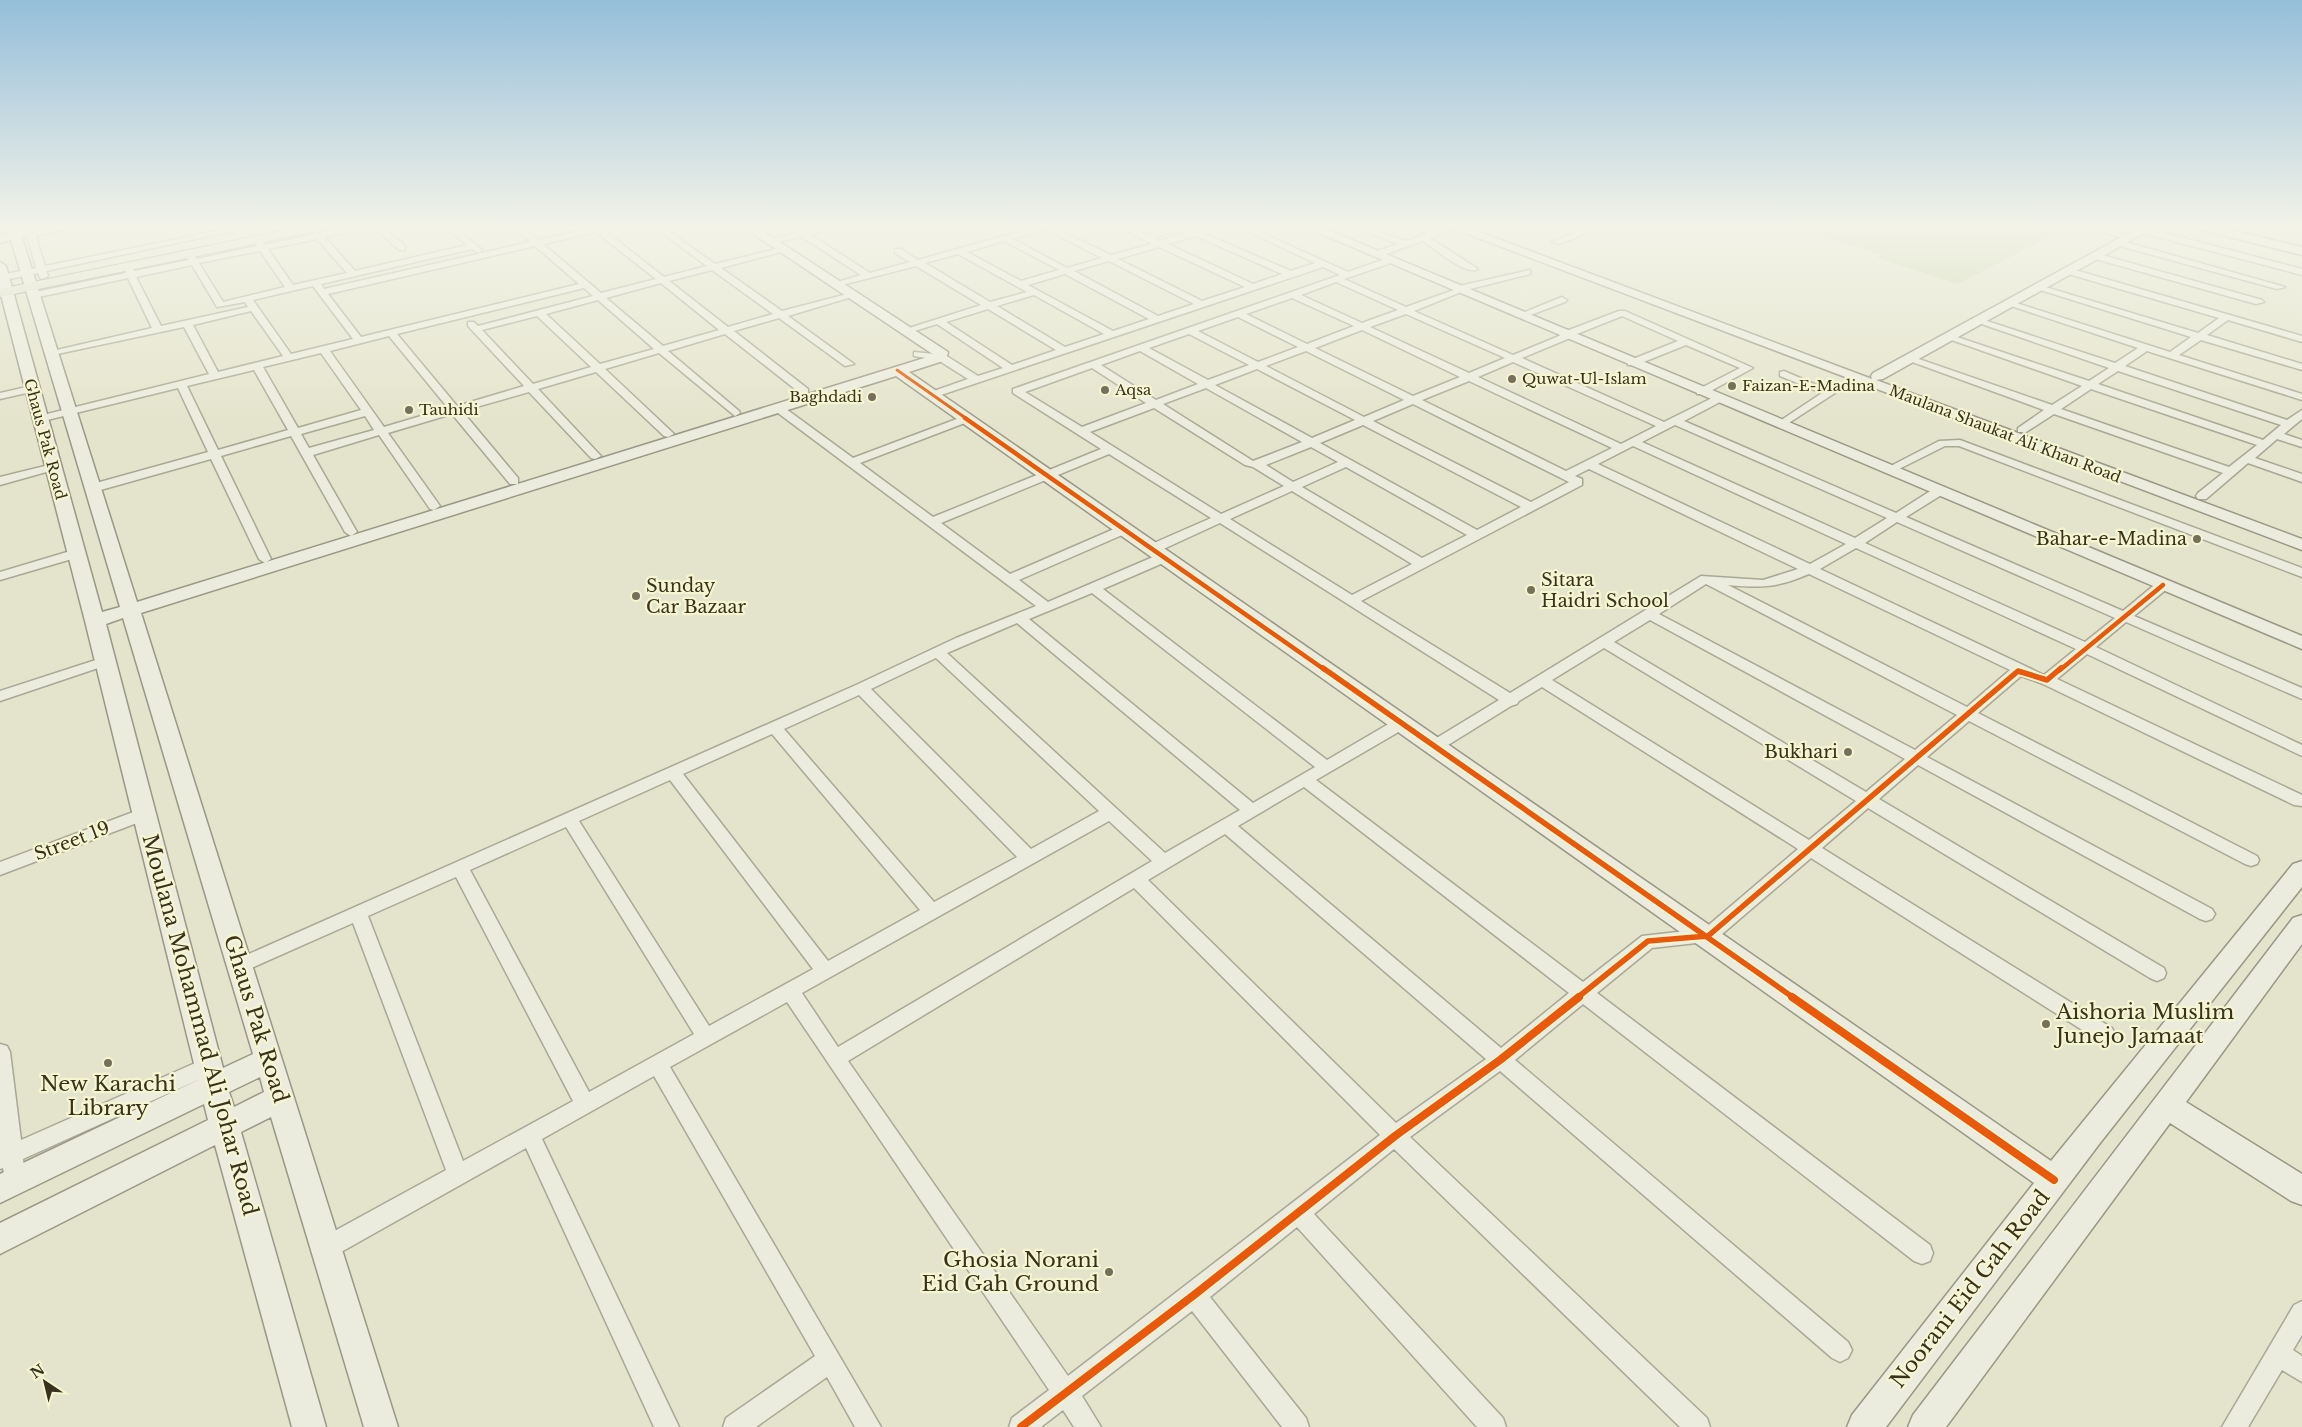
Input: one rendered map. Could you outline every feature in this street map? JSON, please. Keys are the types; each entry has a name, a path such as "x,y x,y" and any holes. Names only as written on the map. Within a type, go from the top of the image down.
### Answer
{"main road":[{"name":"Ghaus Pak Road","path":"4,294 94,617"},
{"path":"38,294 52,354 129,606"},
{"path":"94,617 778,408 893,368 918,354 841,294"},
{"path":"129,606 265,559 735,413 804,392 941,357 941,352 850,294"},
{"path":"1467,294 2302,643"},
{"name":"Maulana Shaukat Ali Khan Road","path":"1632,294 2302,546"},
{"name":"Maulana Shaukat Ali Khan Road","path":"1658,294 2302,533"},
{"path":"1878,376 1948,336 2029,294"},
{"path":"893,368 1708,936 2054,1180"},
{"name":"Ghaus Pak Road","path":"129,606 381,1427"},
{"name":"Moulana Mohammad Ali Johar Road","path":"94,617 211,1076 309,1427"},
{"name":"Noorani Eid Gah Road","path":"1864,1427 2054,1180 2302,870"},
{"path":"1925,1427 2302,926"},
{"path":"7,1171 211,1076 268,1059"},
{"path":"0,1239 280,1098"},
{"path":"2167,1105 2302,1191"}],"street":[{"path":"141,294 158,330"},
{"path":"214,294 220,304 267,294"},
{"path":"323,294 359,341"},
{"path":"39,419 549,294"},
{"path":"597,294 735,413"},
{"path":"476,330 614,294"},
{"path":"678,294 804,392"},
{"path":"750,294 848,364"},
{"path":"306,453 780,315 832,294"},
{"path":"967,294 1063,350"},
{"path":"908,330 1030,294"},
{"path":"1038,294 1112,334"},
{"path":"1108,294 1156,319"},
{"path":"1180,294 1201,304"},
{"path":"932,395 1232,294"},
{"path":"1512,701 1017,391 1292,294 1470,378 1857,543 2086,648 2302,752"},
{"path":"1367,294 1513,359 1897,518 2302,694"},
{"path":"1081,431 1450,294"},
{"path":"2058,294 2302,367"},
{"path":"2164,294 2243,312"},
{"path":"2194,294 2243,312 2302,339"},
{"path":"2171,356 2199,336 2243,312 2270,294"},
{"path":"248,298 289,358"},
{"path":"1520,316 1562,300"},
{"path":"2010,304 2302,397"},
{"path":"52,354 254,308"},
{"path":"540,313 668,434"},
{"path":"1256,465 1470,378 1620,313 1748,368 1701,392"},
{"path":"1237,314 1578,482 1352,600"},
{"path":"463,316 595,456"},
{"path":"938,321 1010,368"},
{"path":"1978,321 2289,424"},
{"path":"187,323 215,376"},
{"path":"1188,330 1531,507"},
{"path":"391,333 514,481"},
{"path":"1948,336 2265,444"},
{"path":"1632,363 1686,341"},
{"path":"1140,347 1477,535"},
{"path":"2022,430 2146,348"},
{"path":"324,350 434,506"},
{"path":"918,354 941,357 975,379"},
{"path":"1909,359 2231,472"},
{"path":"1092,364 1250,463 1422,564"},
{"path":"257,366 351,532"},
{"path":"1781,425 1830,393 1784,374"},
{"path":"181,384 265,559"},
{"path":"0,396 31,389"},
{"path":"1566,476 1718,399"},
{"path":"778,408 1045,606"},
{"path":"93,488 367,412"},
{"path":"2202,496 2302,414"},
{"path":"851,463 966,419"},
{"path":"2276,435 2302,444"},
{"path":"1889,470 1943,443 1960,443 2302,573"},
{"path":"932,522 1110,449"},
{"path":"2247,459 2302,478"},
{"path":"240,966 940,653 961,641 1094,588 1220,518 1345,463"},
{"path":"1589,464 2300,801"},
{"path":"0,482 53,467"},
{"path":"1436,746 1706,580 1764,584 1808,569 1826,562 1939,491"},
{"path":"1010,579 1125,529"},
{"path":"0,576 77,553"},
{"path":"1706,580 2251,860"},
{"path":"2047,680 2163,585"},
{"path":"1094,588 1326,767"},
{"path":"1650,614 2206,914"},
{"path":"1018,617 1252,811"},
{"path":"1605,643 2156,973"},
{"path":"940,653 1164,862"},
{"path":"0,696 105,661"},
{"path":"1021,1427 1194,1295 1395,1136 1500,1060 1648,941 1708,936 1918,759 2018,671 2026,672"},
{"path":"1544,681 2106,1034"},
{"path":"862,688 1029,858"},
{"path":"835,1059 1226,825 1402,723"},
{"path":"774,727 932,912"},
{"path":"673,772 825,971"},
{"path":"1305,780 1922,1253"},
{"path":"326,1248 1110,813"},
{"name":"Street 19","path":"0,869 144,814"},
{"path":"570,819 706,1037"},
{"path":"1226,825 1840,1350"},
{"path":"460,868 585,1104"},
{"path":"1136,879 1395,1136 1698,1427"},
{"path":"358,913 458,1175"},
{"path":"790,991 1089,1427"},
{"path":"658,1064 869,1427"},
{"path":"1,1065 7,1171"},
{"path":"530,1135 667,1427"},
{"path":"1298,1212 1494,1427"},
{"path":"1194,1295 1297,1427"},
{"path":"2240,1425 2278,1353 2302,1313"},
{"path":"2278,1353 2302,1370"},
{"path":"735,1427 830,1360"}],"cycle path":[{"path":"897,370 2054,1180"},
{"path":"1021,1427 1194,1295 1395,1136 1500,1060 1648,941 1708,936 2018,671 2047,680 2163,585"}],"place":[{"name":"Quwat-Ul-Islam","path":"1512,379"},
{"name":"Faizan-E-Madina","path":"1732,386"},
{"name":"Aqsa","path":"1105,390"},
{"name":"Baghdadi","path":"872,397"},
{"name":"Tauhidi","path":"409,410"},
{"name":"Bahar-e-Madina","path":"2197,539"},
{"name":"Sitara Haidri School","path":"1531,590"},
{"name":"Sunday Car Bazaar","path":"636,596"},
{"name":"Bukhari","path":"1848,752"},
{"name":"Aishoria Muslim Junejo Jamaat","path":"2046,1024"},
{"name":"New Karachi Library","path":"108,1063"},
{"name":"Ghosia Norani Eid Gah Ground","path":"1109,1272"}]}
